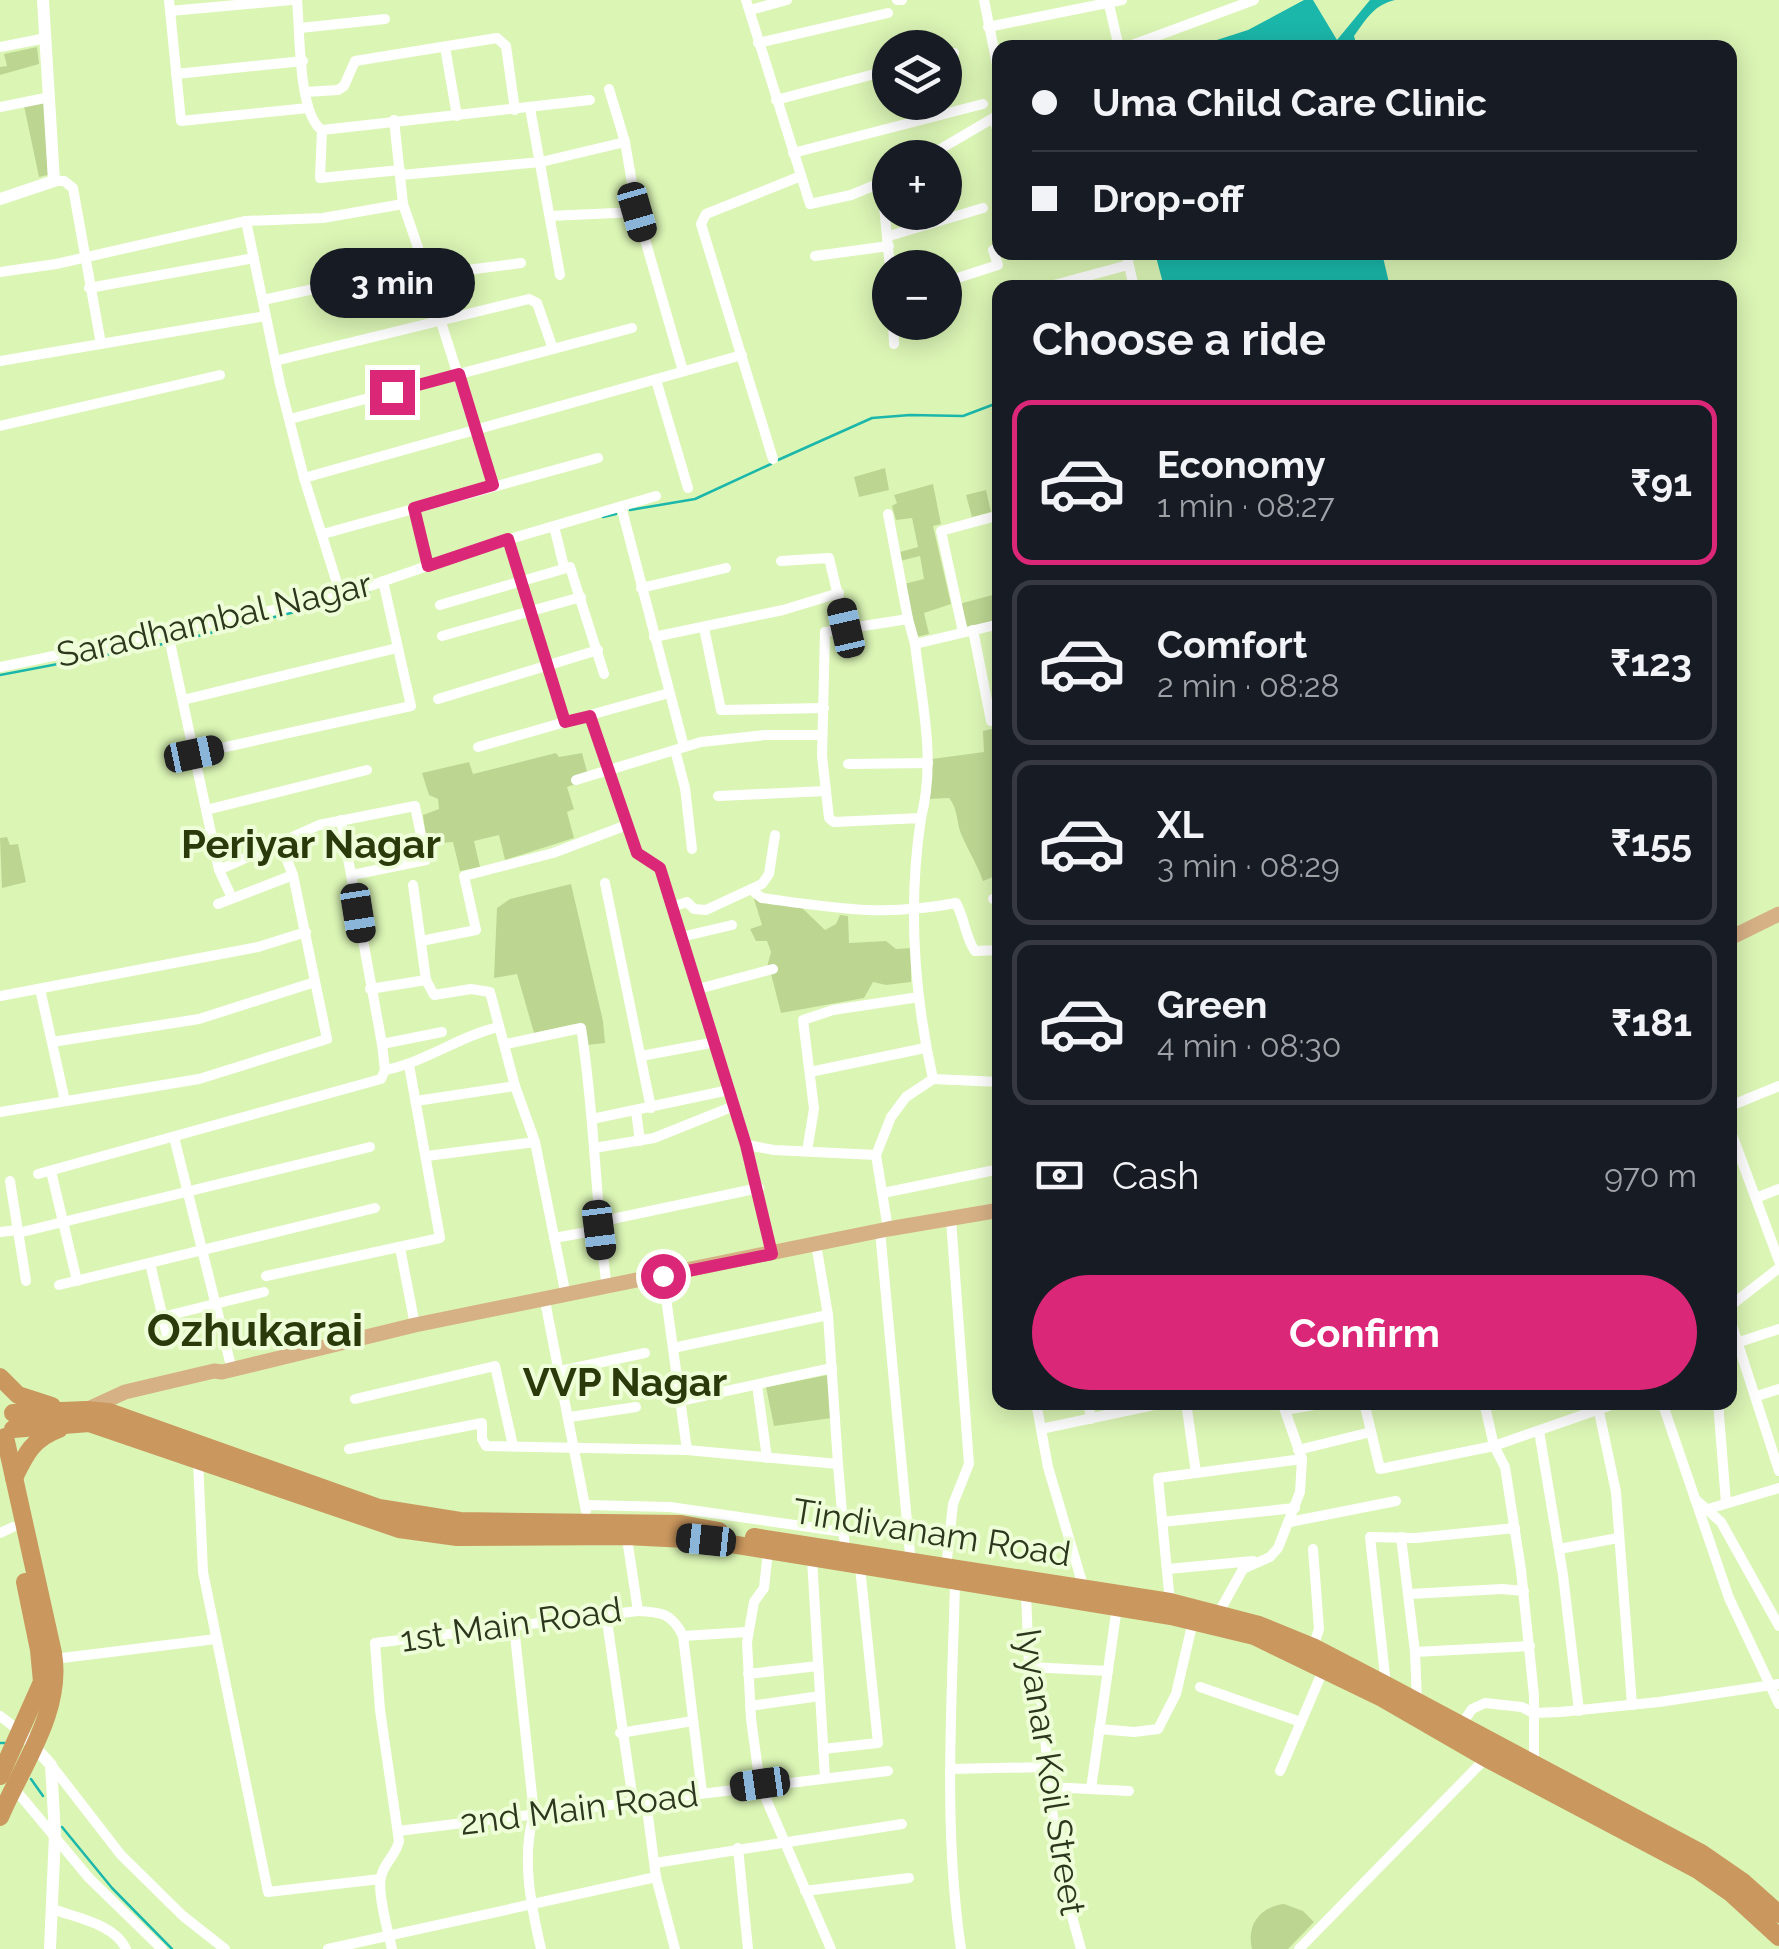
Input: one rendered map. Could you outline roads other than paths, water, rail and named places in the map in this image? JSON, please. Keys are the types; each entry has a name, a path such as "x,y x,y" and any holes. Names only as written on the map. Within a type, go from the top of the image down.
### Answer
{"highway":[{"path":"0,1377 18,1394 399,1529 457,1537 626,1529 860,1567 910,1566 1026,1594 1254,1636 1315,1658 1486,1758 1531,1772 1698,1870 1731,1893 1779,1937"},
{"name":"Tindivanam Road","path":"6,1424 120,1416 379,1508 460,1521 587,1513 626,1529 681,1524 910,1566"},
{"path":"4,1477 37,1439 66,1428 79,1417"},
{"path":"6,1424 7,1530 42,1668 40,1692 27,1739"},
{"path":"0,1817 4,1777 53,1700 54,1659 4,1477"},
{"name":"Tindivanam Road","path":"950,1575 1170,1602 1260,1625 1315,1658 1386,1684 1461,1725 1531,1772 1701,1853 1743,1882 1779,1914"}],"main road":[{"path":"1737,935 1779,914"},
{"path":"79,1417 115,1399 127,1400 215,1379 226,1371 415,1326 992,1212"}],"street":[{"path":"43,0 54,181"},
{"path":"308,108 181,121 169,5 294,0 308,108 314,125 322,130 590,100"},
{"path":"787,0 748,5 810,204 872,186"},
{"path":"984,0 992,45"},
{"path":"988,27 1122,0"},
{"path":"1144,40 1254,0"},
{"path":"1108,2 1120,40"},
{"path":"758,43 888,14"},
{"path":"300,28 385,19"},
{"path":"0,47 46,38"},
{"path":"305,92 344,86 356,61 492,38 501,39 506,46 516,110"},
{"path":"445,47 457,116"},
{"path":"176,74 303,60"},
{"path":"776,100 872,75"},
{"path":"608,89 624,142 637,212 683,371"},
{"path":"0,107 50,97"},
{"path":"792,153 983,104"},
{"path":"530,108 560,275"},
{"path":"956,140 992,119"},
{"path":"394,120 403,204 424,265"},
{"path":"322,130 320,178 540,162 624,142"},
{"path":"773,460 702,230 702,218 800,176"},
{"path":"0,200 54,181 64,181 73,188 101,344"},
{"path":"0,272 56,264 246,221 323,218 403,204"},
{"path":"815,256 889,241 983,208"},
{"path":"550,216 637,212"},
{"path":"246,221 304,478 341,596"},
{"path":"888,230 889,250"},
{"path":"89,288 254,258"},
{"path":"962,277 998,265 996,260"},
{"path":"1066,280 1124,260"},
{"path":"263,300 424,265 459,271 520,264"},
{"path":"275,360 535,300 553,349"},
{"path":"0,361 266,316"},
{"path":"441,322 493,485"},
{"path":"290,418 632,328"},
{"path":"894,340 894,344"},
{"path":"304,478 742,356"},
{"path":"0,426 220,375"},
{"path":"656,380 688,488"},
{"path":"324,534 598,458"},
{"name":"Saradhambal Nagar","path":"0,668 341,596 508,539 656,496"},
{"path":"622,506 670,693 692,849"},
{"path":"414,508 428,566"},
{"path":"888,514 915,644 928,763 915,860 919,997 933,1078"},
{"path":"992,518 941,531 992,721"},
{"path":"554,526 564,567"},
{"path":"508,539 565,722"},
{"path":"781,561 829,558 846,628"},
{"path":"440,605 570,567 604,674"},
{"path":"641,588 726,568"},
{"path":"194,754 411,706 383,581"},
{"path":"654,637 839,594"},
{"path":"442,636 581,597"},
{"path":"908,620 825,632 822,734 830,821 921,818"},
{"path":"915,644 992,626"},
{"path":"704,628 722,710 824,708"},
{"path":"168,632 218,870 232,898"},
{"path":"182,700 397,648"},
{"path":"438,698 598,650"},
{"path":"478,748 670,693"},
{"path":"590,716 637,853 660,868 746,1145 772,1254"},
{"path":"576,780 679,748 765,735 822,734"},
{"path":"848,764 928,763"},
{"path":"206,810 367,770"},
{"path":"718,796 826,791"},
{"path":"218,870 319,825 414,806 427,856 422,862 352,875"},
{"path":"341,820 382,1044 383,1075"},
{"path":"421,941 476,930 464,876 553,853 627,825"},
{"path":"671,907 690,902 694,908 706,910 762,884 769,874 775,835"},
{"path":"0,1112 199,1080 328,1039 293,875 280,842"},
{"path":"218,904 293,875"},
{"path":"605,883 651,1108"},
{"path":"413,885 426,980 432,992 438,996 472,988 490,992 515,1086 535,1142 566,1296"},
{"path":"752,890 762,898 868,913 956,903 968,942 976,951 992,950"},
{"path":"682,937 732,924"},
{"path":"0,996 258,946 306,932"},
{"path":"698,989 773,969"},
{"path":"370,988 426,980"},
{"path":"52,1042 199,1019 315,982"},
{"path":"40,989 65,1100"},
{"path":"807,1151 814,1108 802,1020 868,1003 919,997"},
{"path":"77,1280 44,1172 174,1138 383,1075 409,1066 465,1036 499,1026"},
{"path":"506,1044 581,1028 606,1288"},
{"path":"382,1044 442,1032"},
{"path":"640,1056 716,1042"},
{"path":"810,1072 925,1048"},
{"path":"266,1276 440,1238 409,1066"},
{"path":"816,1244 828,1314 845,1549 910,1566 876,1155 891,1117 906,1097 933,1078 992,1082"},
{"path":"416,1100 515,1086"},
{"path":"1737,1103 1779,1086"},
{"path":"592,1120 729,1090"},
{"path":"594,1148 640,1141 734,1106"},
{"path":"636,1111 640,1141"},
{"path":"174,1138 226,1371"},
{"path":"427,1156 535,1142"},
{"path":"746,1145 876,1155"},
{"path":"0,1232 62,1224 370,1147"},
{"path":"1737,1147 1779,1265 1737,1300"},
{"path":"882,1193 992,1171"},
{"path":"10,1181 26,1282"},
{"path":"554,1238 758,1188"},
{"path":"1756,1198 1779,1189"},
{"path":"59,1285 375,1208"},
{"path":"950,1220 969,1464 953,1504 950,1575 952,1889 961,1949"},
{"path":"400,1248 415,1326"},
{"path":"150,1263 170,1344"},
{"path":"663,1276 687,1450"},
{"path":"162,1318 264,1292"},
{"path":"545,1301 587,1513 698,1510 844,1532"},
{"path":"673,1348 828,1314"},
{"path":"1737,1342 1779,1329"},
{"path":"1737,1348 1775,1450 1779,1471"},
{"path":"560,1371 645,1353"},
{"path":"355,1399 494,1366 513,1446"},
{"path":"680,1401 832,1368"},
{"path":"757,1385 767,1458"},
{"path":"1756,1396 1779,1388"},
{"path":"570,1417 636,1406"},
{"path":"1037,1410 1048,1468 1084,1589"},
{"path":"1089,1410 1091,1419"},
{"path":"1040,1429 1132,1410"},
{"path":"1187,1410 1196,1473"},
{"path":"1168,1569 1259,1560 1270,1557 1278,1548 1300,1492 1300,1454 1285,1410"},
{"path":"1366,1410 1380,1469 1494,1446 1589,1410"},
{"path":"1486,1410 1494,1446 1505,1467 1524,1591 1533,1714 1531,1772"},
{"path":"1600,1410 1612,1467 1632,1705"},
{"path":"1665,1410 1728,1598 1774,1685 1779,1704"},
{"path":"1719,1410 1726,1503"},
{"path":"349,1449 482,1422 486,1446 687,1450 838,1464"},
{"path":"1538,1431 1559,1549 1579,1711"},
{"path":"1170,1602 1158,1478 1300,1454 1371,1432"},
{"path":"198,1460 203,1572 268,1892 380,1879 392,1949"},
{"path":"1708,1509 1779,1488"},
{"path":"1694,1499 1722,1522 1779,1626"},
{"path":"1290,1522 1396,1501"},
{"path":"1162,1522 1295,1508"},
{"path":"1386,1684 1370,1537 1515,1528"},
{"name":"1st Main Road","path":"380,1879 397,1854 398,1831 380,1710 375,1643 638,1611 626,1529"},
{"path":"1400,1537 1410,1594 1417,1701"},
{"path":"1559,1549 1618,1538"},
{"path":"1280,1770 1302,1722 1315,1658 1319,1629 1314,1549"},
{"path":"768,1552 764,1588 754,1602 747,1632 750,1706 760,1784 830,1949"},
{"path":"812,1559 825,1778"},
{"path":"1218,1614 1243,1570 1259,1560"},
{"path":"823,1750 878,1743 860,1567"},
{"path":"1410,1594 1524,1591"},
{"name":"Iyyanar Koil Street","path":"1026,1594 1029,1667 1043,1707 1049,1787 1065,1891 1081,1949"},
{"path":"1091,1789 1117,1608"},
{"path":"638,1611 662,1612 676,1621 683,1636 702,1793"},
{"path":"606,1614 632,1801"},
{"path":"1100,1729 1158,1729 1176,1694 1194,1622"},
{"path":"514,1626 534,1814 528,1835 531,1904 541,1949"},
{"path":"683,1636 747,1632"},
{"path":"54,1659 216,1639"},
{"path":"1416,1652 1530,1646"},
{"path":"748,1674 818,1666"},
{"path":"1029,1667 1108,1671"},
{"path":"1461,1725 1472,1709 1485,1703 1522,1706 1533,1714 1774,1685"},
{"path":"1200,1687 1302,1722"},
{"path":"750,1706 820,1696"},
{"path":"0,1716 51,1765 121,1855 183,1916 225,1949"},
{"path":"620,1734 693,1721"},
{"path":"1298,1949 1486,1758"},
{"path":"50,1949 55,1834 51,1765"},
{"path":"950,1769 1048,1767"},
{"name":"2nd Main Road","path":"398,1831 888,1771"},
{"path":"4,1777 89,1878 162,1949"},
{"path":"1049,1787 1129,1791"},
{"path":"646,1801 656,1877 675,1949"},
{"path":"655,1863 902,1824"},
{"path":"738,1848 748,1949"},
{"path":"328,1949 656,1877"},
{"path":"805,1891 909,1878"},
{"path":"52,1908 118,1935 126,1949"}],"water":[{"path":"1304,0 1313,0 1337,40 1217,40 1248,30"},
{"path":"1370,0 1395,0 1376,9 1354,36 1355,40 1337,40"},
{"path":"1157,260 1384,260 1388,280 1162,280"}],"waterway":[{"path":"778,460 872,418 963,416 992,405"},
{"path":"630,510 695,499 771,464"},
{"path":"603,517 616,514"},
{"path":"353,597 369,592"},
{"path":"178,641 335,602"},
{"path":"0,675 163,644"},
{"path":"0,1743 5,1743"},
{"path":"31,1779 43,1796"},
{"path":"62,1827 112,1888 172,1949"}],"district":[{"name":"Periyar Nagar","path":"311,843"},
{"name":"Ozhukarai","path":"255,1330"},
{"name":"VVP Nagar","path":"625,1381"}]}
